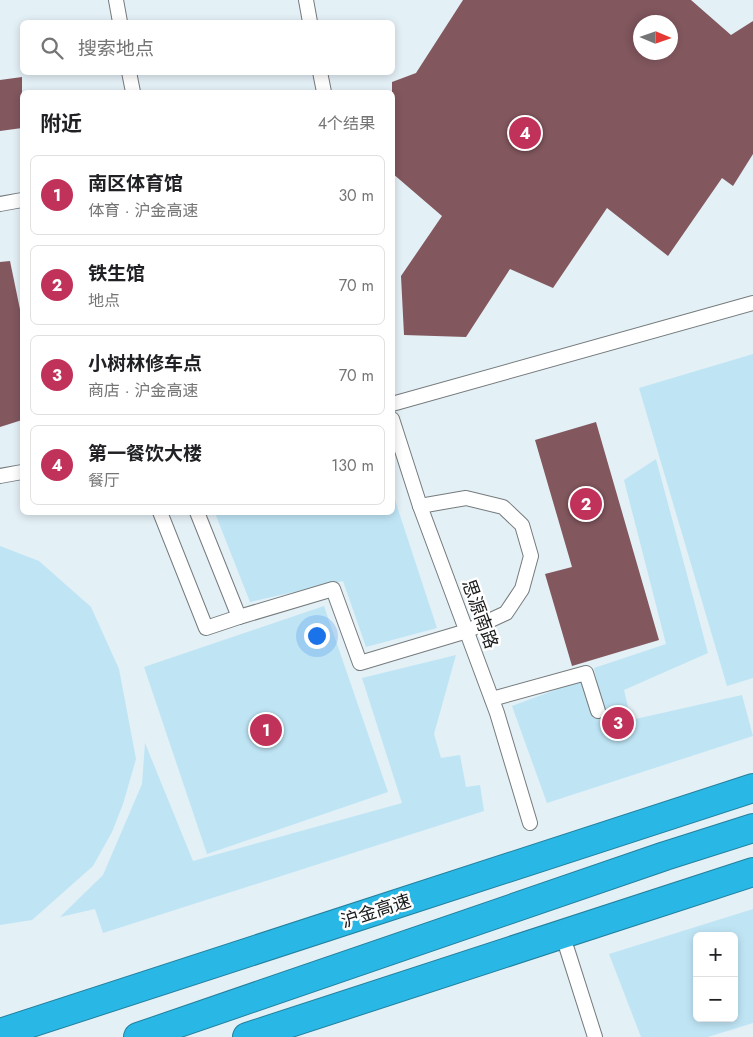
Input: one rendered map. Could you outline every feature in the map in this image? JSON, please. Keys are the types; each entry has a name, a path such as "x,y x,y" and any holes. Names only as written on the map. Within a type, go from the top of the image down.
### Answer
{"highway":[{"name":"沪金高速","path":"0,1033 753,788"},
{"path":"138,1037 665,856 753,828"},
{"path":"247,1037 753,872"}],"lane":[{"path":"116,0 120,20"},
{"path":"306,0 310,20"},
{"path":"130,75 133,90"},
{"path":"321,75 324,90"},
{"path":"0,204 20,200"},
{"path":"395,403 753,303"},
{"name":"思源南路","path":"395,428 420,506 492,699 530,823"},
{"path":"0,476 20,472"},
{"path":"161,515 206,628 332,589 360,663 467,631 506,613 522,589 531,556 522,525 503,508 466,498 420,506"},
{"path":"198,515 240,617"},
{"path":"492,699 586,673 598,711"},
{"path":"567,949 595,1037"}],"shaded area":[{"path":"0,0 753,0 753,1037 0,1037"},
{"path":"753,354 753,678 727,686 639,388"},
{"path":"656,459 708,653 624,690 631,720 742,695 753,736 547,803 512,706 582,680 596,716 604,716 594,668 666,644 624,480"},
{"path":"395,500 437,628 366,647 343,581 250,602 216,515 395,515"},
{"path":"0,546 39,561 91,607 119,669 136,759 123,804 112,832 93,866 32,920 0,925"},
{"path":"324,606 388,792 207,854 144,667"},
{"path":"456,655 434,734 441,758 460,755 466,787 480,785 484,811 103,933 95,909 60,917 103,875 142,784 145,743 193,861 402,803 362,678"},
{"path":"753,909 753,1023 708,1037 641,1037 609,954"}],"building":[{"path":"463,0 691,0 731,35 753,21 753,154 733,186 722,178 668,256 607,208 553,288 510,269 466,337 404,335 401,276 442,216 395,176 395,90 392,90 392,82 416,73"},
{"path":"22,77 20,128 0,131 0,80"},
{"path":"10,261 20,309 20,421 0,427 0,262"},
{"path":"596,422 659,640 572,666 545,574 572,567 535,440"}],"place":[{"name":"第一餐饮大楼","path":"525,133"},
{"name":"铁生馆","path":"586,504"},
{"name":"小树林修车点","path":"618,723"},
{"name":"南区体育馆","path":"266,730"}]}
